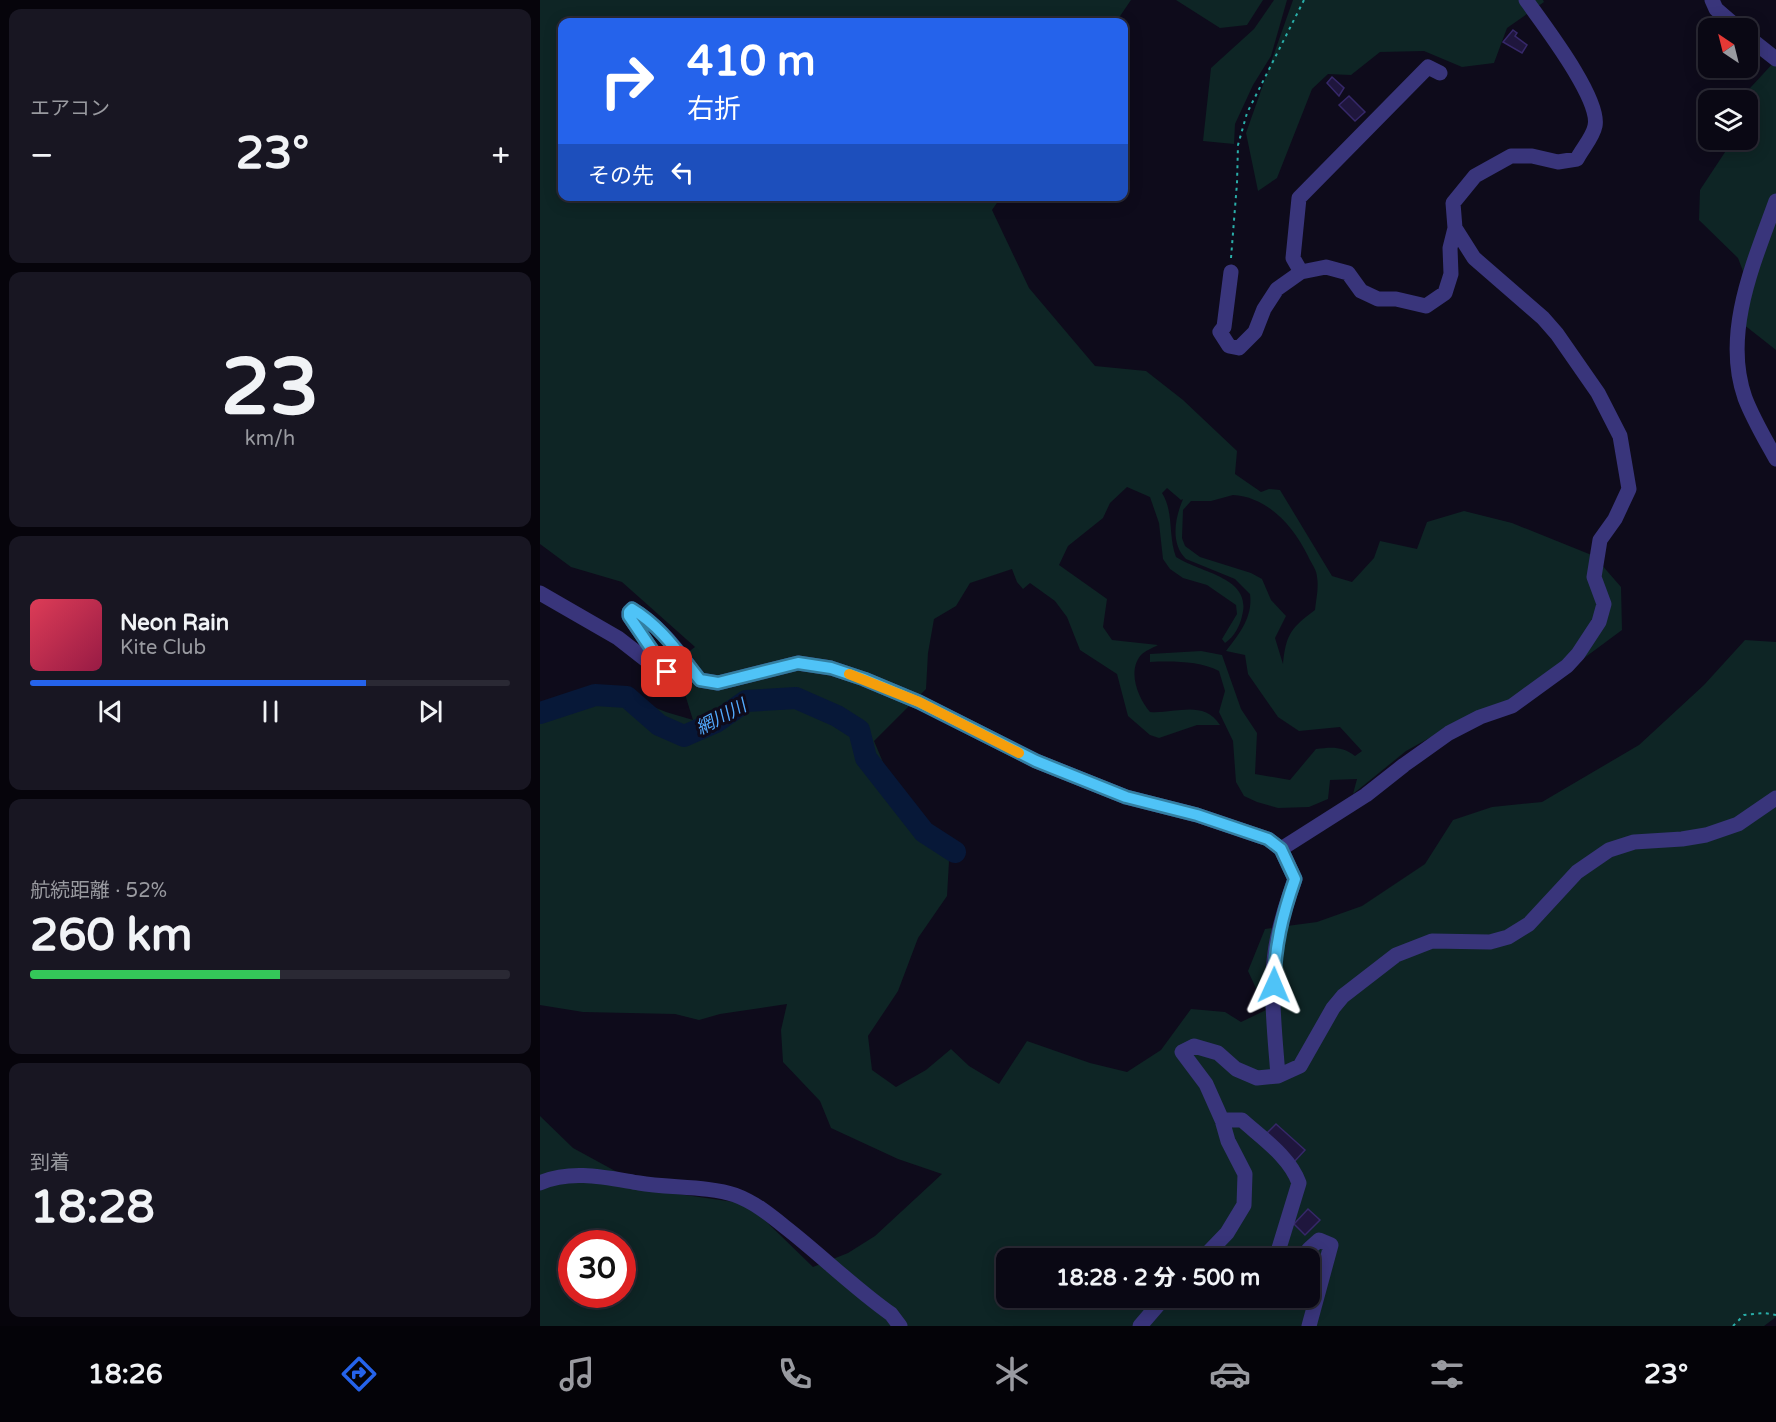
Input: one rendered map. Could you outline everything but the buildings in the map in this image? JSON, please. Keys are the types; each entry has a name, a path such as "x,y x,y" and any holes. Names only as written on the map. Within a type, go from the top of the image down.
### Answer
{"street":[{"path":"1231,272 1224,327 1220,332 1229,346 1239,348 1255,332 1264,309 1277,289 1301,272 1326,267 1348,273 1361,291 1378,299 1426,306 1444,293 1451,274 1449,248 1455,228 1454,203 1475,176 1511,156 1532,156 1558,162 1577,159 1595,127 1595,113 1585,90 1562,51 1526,0"},
{"path":"1712,0 1716,9 1726,18"},
{"path":"1758,45 1776,59"},
{"path":"1301,272 1293,258 1299,198 1428,67 1440,73"},
{"path":"1776,201 1748,280 1738,333 1739,366 1744,396 1776,459"},
{"path":"1281,849 1366,795 1449,733 1480,717 1512,706 1567,666 1599,622 1604,604 1594,577 1600,540 1615,519 1629,489 1620,436 1598,393 1557,334 1518,295 1474,258 1455,228"},
{"path":"540,593 618,638 659,670 667,672 629,616 632,609 648,619 666,636 700,680 718,683 798,663 831,668 919,702 1036,761 1126,797 1189,813 1268,839 1281,849 1295,879 1275,948 1274,1008 1278,1076"},
{"path":"1213,1248 1227,1233 1244,1205 1245,1174 1228,1142 1222,1120 1206,1084 1182,1052 1194,1046 1218,1053 1236,1069 1257,1078 1278,1076 1300,1066 1333,1008 1343,996 1396,955 1432,941 1490,942 1508,937 1529,924 1577,872 1609,850 1634,842 1706,835 1738,824 1776,798"},
{"path":"1222,1120 1242,1120 1269,1143 1295,1171 1299,1183 1279,1248"},
{"path":"540,1183 549,1179 599,1176 668,1188 735,1195 762,1208 813,1248 891,1314 900,1326"},
{"path":"1310,1248 1319,1240 1331,1245 1320,1286"},
{"path":"1140,1326 1155,1308"},
{"path":"1309,1326 1314,1308"}],"path":[{"path":"1231,272 1238,145 1247,113 1304,0"},
{"path":"1733,1326 1744,1315 1764,1313 1776,1315"}],"green space":[{"path":"540,0 1131,0 1119,18 558,18 558,201 998,201 992,210 1029,288 1095,366 1146,371 1183,400 1237,451 1235,474 1261,492 1269,489 1280,490 1332,576 1352,582 1374,558 1380,541 1417,549 1427,522 1464,511 1512,523 1594,556 1621,587 1622,630 1572,667 1526,694 1449,727 1406,751 1353,794 1357,779 1330,780 1328,799 1309,807 1278,808 1257,802 1244,796 1236,782 1233,741 1219,712 1225,691 1219,671 1194,663 1150,662 1150,654 1201,651 1222,655 1241,709 1257,733 1255,774 1290,780 1316,749 1337,748 1346,750 1355,756 1362,751 1340,727 1299,731 1278,717 1248,674 1245,655 1226,651 1241,631 1247,617 1250,594 1235,579 1186,559 1181,553 1176,538 1176,522 1183,499 1181,500 1167,488 1162,493 1170,516 1176,557 1222,578 1240,593 1243,603 1241,620 1234,634 1225,643 1222,639 1237,614 1236,605 1207,585 1183,578 1170,569 1163,559 1159,523 1150,497 1127,487 1110,503 1103,518 1068,546 1059,565 1107,599 1103,627 1112,640 1158,645 1141,655 1135,669 1138,692 1150,712 1197,710 1213,717 1220,725 1197,725 1159,738 1150,735 1128,716 1117,674 1080,650 1067,617 1055,601 1030,583 1023,589 1017,582 1012,569 970,583 956,606 934,619 928,653 926,689 874,741 890,779 935,835 950,844 947,896 918,938 898,991 868,1036 872,1070 896,1087 926,1070 951,1049 969,1066 999,1084 1027,1041 1090,1063 1127,1072 1161,1050 1191,1009 1225,1012 1241,1022 1266,1010 1248,971 1265,929 1317,922 1362,906 1425,864 1453,820 1492,807 1542,802 1639,745 1704,685 1745,640 1776,642 1776,1317 1764,1326 540,1326 540,1116 573,1148 650,1190 748,1204 813,1267 848,1253 875,1236 942,1174 898,1159 831,1128 820,1101 783,1062 781,1030 787,1004 720,1014 699,1020 675,1014 583,1012 540,1005 540,704 555,700 590,703 634,699 693,720 675,662 695,647 622,582 571,567 540,544","holes":["1233,495 1257,501 1268,507 1287,524 1302,545 1316,572 1318,585 1315,610 1291,632 1283,664 1275,638 1286,616 1271,600 1262,579 1251,573 1200,557 1185,546 1182,538 1183,510 1191,501 1211,501"]},
{"path":"1176,0 1263,0 1247,25 1220,28"},
{"path":"1274,0 1287,0 1271,56 1253,85 1235,124 1234,144 1203,141 1211,68 1254,29"},
{"path":"1293,0 1543,0 1544,2 1507,28 1494,63 1462,67 1424,51 1380,52 1351,75 1328,74 1312,89 1277,178 1258,191 1246,133"},
{"path":"1776,60 1776,350 1743,324 1746,279 1738,258 1699,220 1700,190 1726,150 1758,150 1758,90 1748,90"}],"waterway":[{"name":"網川川","path":"540,713 595,695 627,697 659,725 684,736 716,722 746,701 796,698 837,716 859,730 866,758 924,832 955,852"}],"slow traffic":[{"path":"849,674 919,702 1019,753"}],"route":[{"path":"667,672 629,616 632,609 648,619 666,636 700,680 718,683 798,663 831,668 919,702 1036,761 1126,797 1197,815 1268,839 1281,849 1295,879 1275,948 1274,985"}]}
